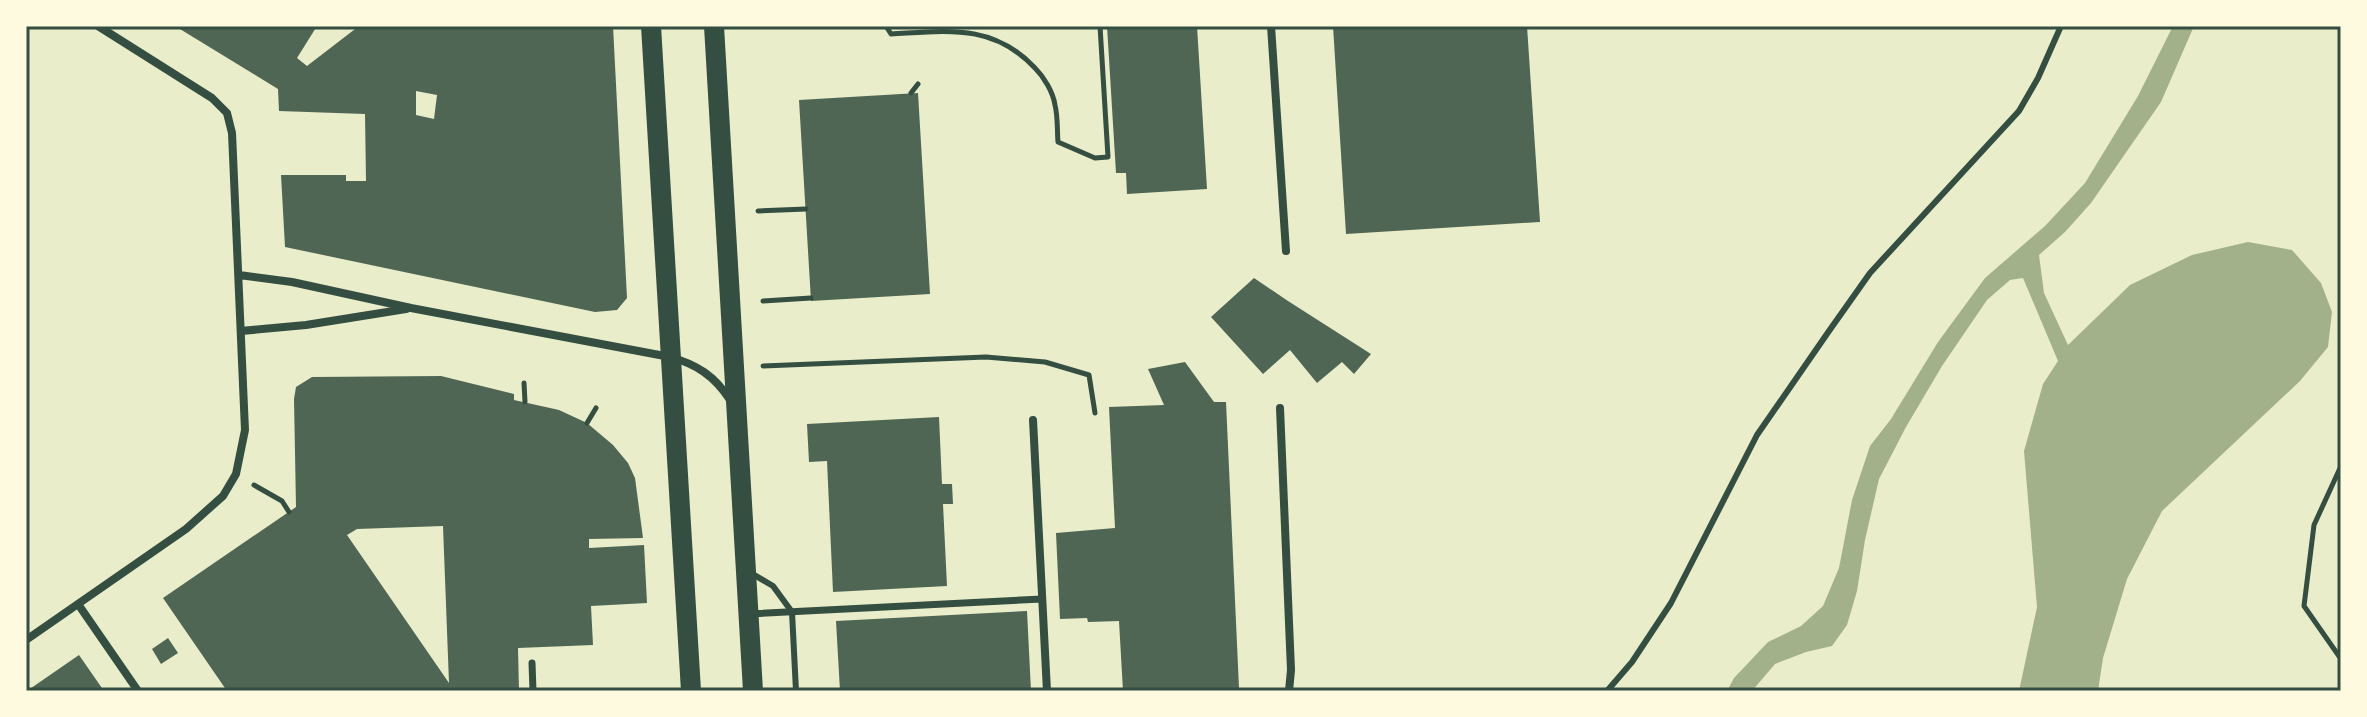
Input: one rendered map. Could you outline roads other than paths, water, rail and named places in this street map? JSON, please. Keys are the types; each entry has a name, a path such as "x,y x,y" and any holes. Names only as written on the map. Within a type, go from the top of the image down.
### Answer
{"main road":[{"path":"651,26 691,691"},
{"path":"714,26 753,691"}],"street":[{"path":"26,640 186,529 223,496 236,474 245,430 232,133 227,113 212,98 98,26"},
{"path":"1271,26 1286,251"},
{"path":"239,275 306,285 693,363 716,380 737,413"},
{"path":"241,331 306,325 411,308"},
{"path":"1280,408 1291,670 1289,691"},
{"path":"1033,420 1047,691"},
{"path":"749,614 1042,599"},
{"path":"78,604 138,691"},
{"path":"532,663 533,691"}],"lane":[{"path":"1607,691 1632,662 1671,603 1757,435 1870,273 2019,111 2038,78 2061,26"},
{"path":"746,570 773,586 792,612 796,691"}]}
